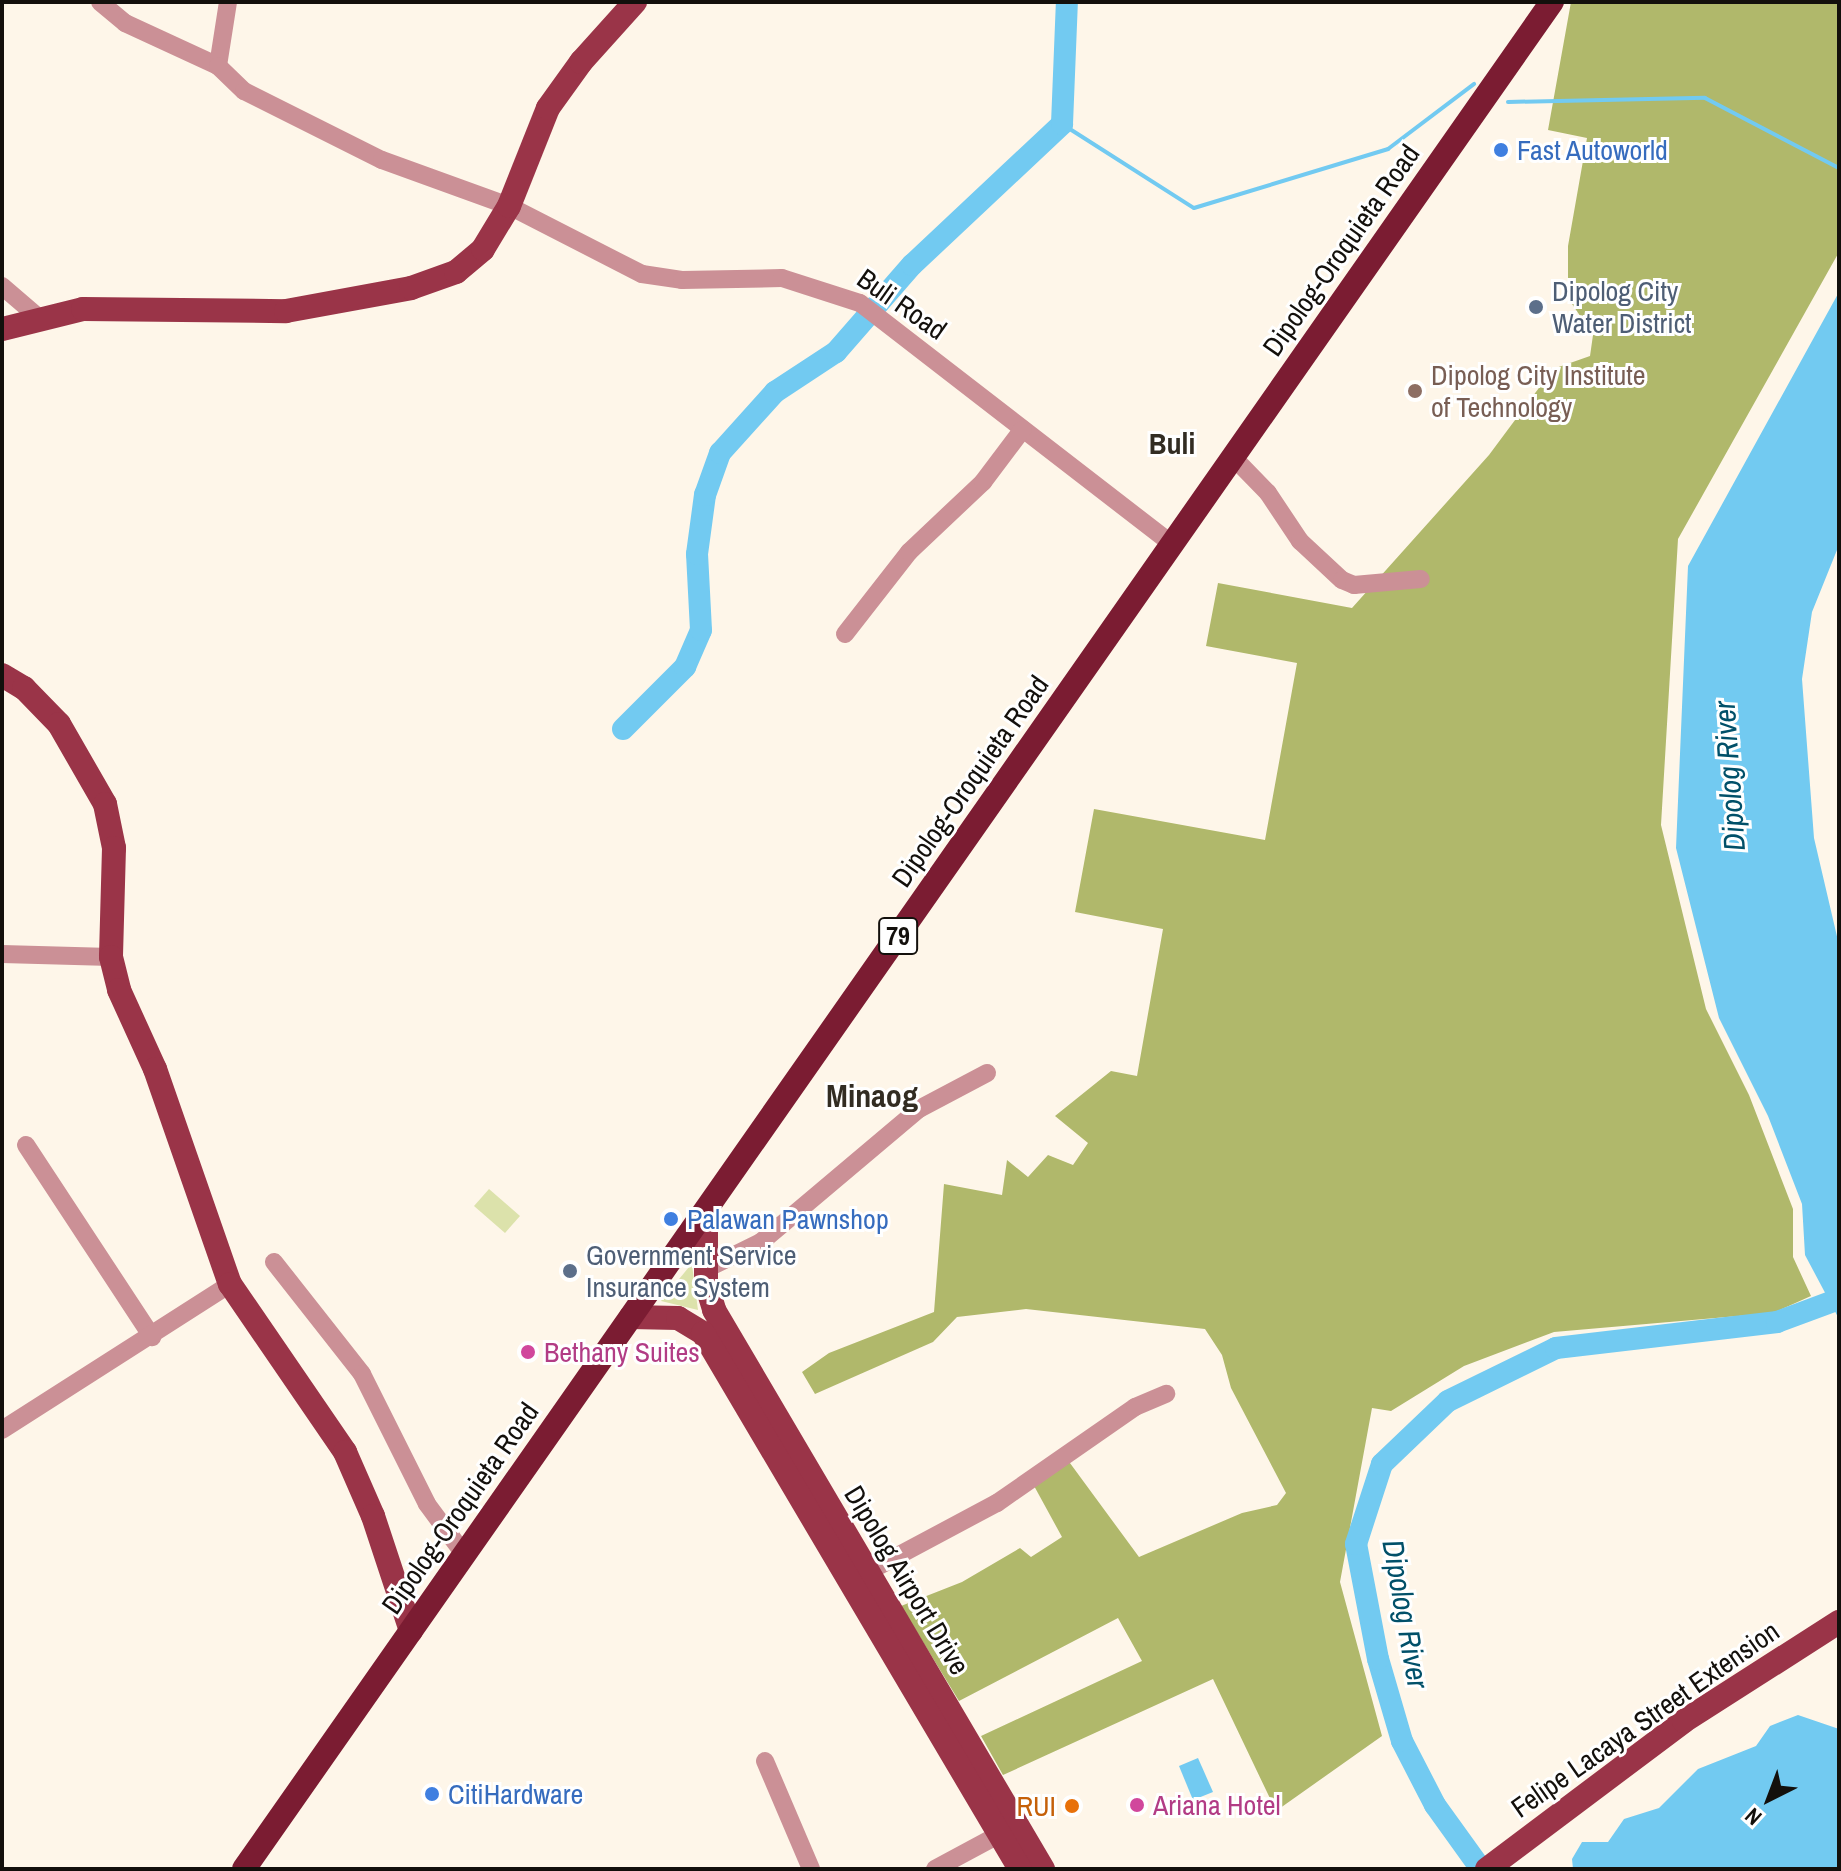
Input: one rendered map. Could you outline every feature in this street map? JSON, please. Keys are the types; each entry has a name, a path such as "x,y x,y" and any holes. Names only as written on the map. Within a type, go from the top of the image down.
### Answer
{"highway":[{"name":"Dipolog-Oroquieta Road","path":"244,1869 1552,2"}],"main road":[{"path":"2,329 38,317 103,308 286,311 440,281 471,262 509,206 548,108 581,62 635,2"},
{"path":"2,675 24,688 59,724 105,804 114,848 111,957 230,1284 345,1452 368,1502 411,1631"},
{"name":"Dipolog Airport Drive","path":"706,1211 706,1269 712,1327 1008,1830 1043,1869"},
{"path":"631,1317 678,1318 712,1327"},
{"name":"Felipe Lacaya Street Extension","path":"1489,1867 1684,1721 1839,1622"},
{"name":"Dipolog Airport Drive","path":"1008,1830 1020,1869"}],"street":[{"name":"Buli Road","path":"100,2 125,23 218,66 244,91 382,160 509,206 642,274 682,280 782,278 860,303 1172,544"},
{"path":"218,66 228,2"},
{"path":"2,286 38,317"},
{"path":"845,634 909,552 983,482 1023,429"},
{"path":"1233,457 1282,511 1300,541 1342,580 1354,585 1421,579"},
{"path":"2,954 111,957"},
{"path":"706,1269 761,1242 919,1109 987,1073"},
{"path":"26,1145 152,1337"},
{"path":"274,1262 349,1355 386,1417 431,1511 464,1554"},
{"path":"2,1430 152,1337 230,1284"},
{"path":"859,1576 997,1503 1135,1407 1166,1394"},
{"path":"765,1761 811,1869"},
{"path":"935,1869 1008,1830"}],"green space":[{"path":"1571,2 1839,2 1839,252 1678,539 1661,825 1706,1009 1749,1095 1793,1209 1793,1257 1811,1296 1773,1313 1554,1332 1464,1366 1391,1411 1372,1408 1340,1582 1382,1736 1276,1811 1213,1679 1003,1775 981,1736 1142,1661 1118,1618 959,1701 901,1606 962,1582 1020,1548 1031,1557 1062,1537 1033,1484 1067,1459 1139,1557 1242,1513 1277,1505 1286,1493 1231,1388 1222,1355 1205,1329 1026,1309 957,1317 933,1342 815,1394 802,1372 829,1353 934,1312 944,1184 1002,1195 1007,1160 1028,1177 1048,1155 1073,1165 1088,1143 1055,1116 1111,1071 1137,1076 1163,929 1075,912 1094,809 1265,840 1297,663 1206,646 1218,583 1352,608 1489,455 1553,369 1590,356 1593,335 1568,298 1568,246 1587,138 1548,130"},
{"path":"489,1189 520,1216 505,1233 474,1206"},
{"path":"692,1265 698,1310 661,1301 689,1267"}],"water":[{"path":"1839,292 1839,545 1812,612 1802,679 1814,838 1839,945 1839,1319 1805,1255 1802,1204 1768,1116 1719,1018 1676,848 1688,566"},
{"path":"1798,1715 1839,1729 1839,1869 1573,1869 1572,1859 1582,1842 1608,1842 1624,1819 1659,1808 1698,1769 1756,1746 1770,1726"},
{"path":"1198,1758 1213,1792 1193,1800 1179,1766"}],"waterway":[{"path":"623,729 685,667 701,630 697,554 705,495 720,453 775,392 836,352 912,265 1062,124 1067,2"},
{"path":"1062,124 1194,208 1388,149 1474,84"},
{"path":"1508,102 1705,98 1839,168"},
{"name":"Dipolog River","path":"1481,1869 1435,1805 1402,1741 1378,1659 1356,1544 1382,1464 1448,1401 1556,1348 1777,1322 1839,1299"}],"place":[{"name":"Fast Autoworld","path":"1501,150"},
{"name":"Dipolog City Water District","path":"1536,307"},
{"name":"Dipolog City Institute of Technology","path":"1415,391"},
{"name":"Palawan Pawnshop","path":"671,1219"},
{"name":"Government Service Insurance System","path":"570,1271"},
{"name":"Bethany Suites","path":"528,1352"},
{"name":"CitiHardware","path":"432,1794"},
{"name":"Ariana Hotel","path":"1137,1805"},
{"name":"RUI","path":"1072,1806"}],"district":[{"name":"Buli","path":"1172,443"},
{"name":"Minaog","path":"872,1096"}]}
